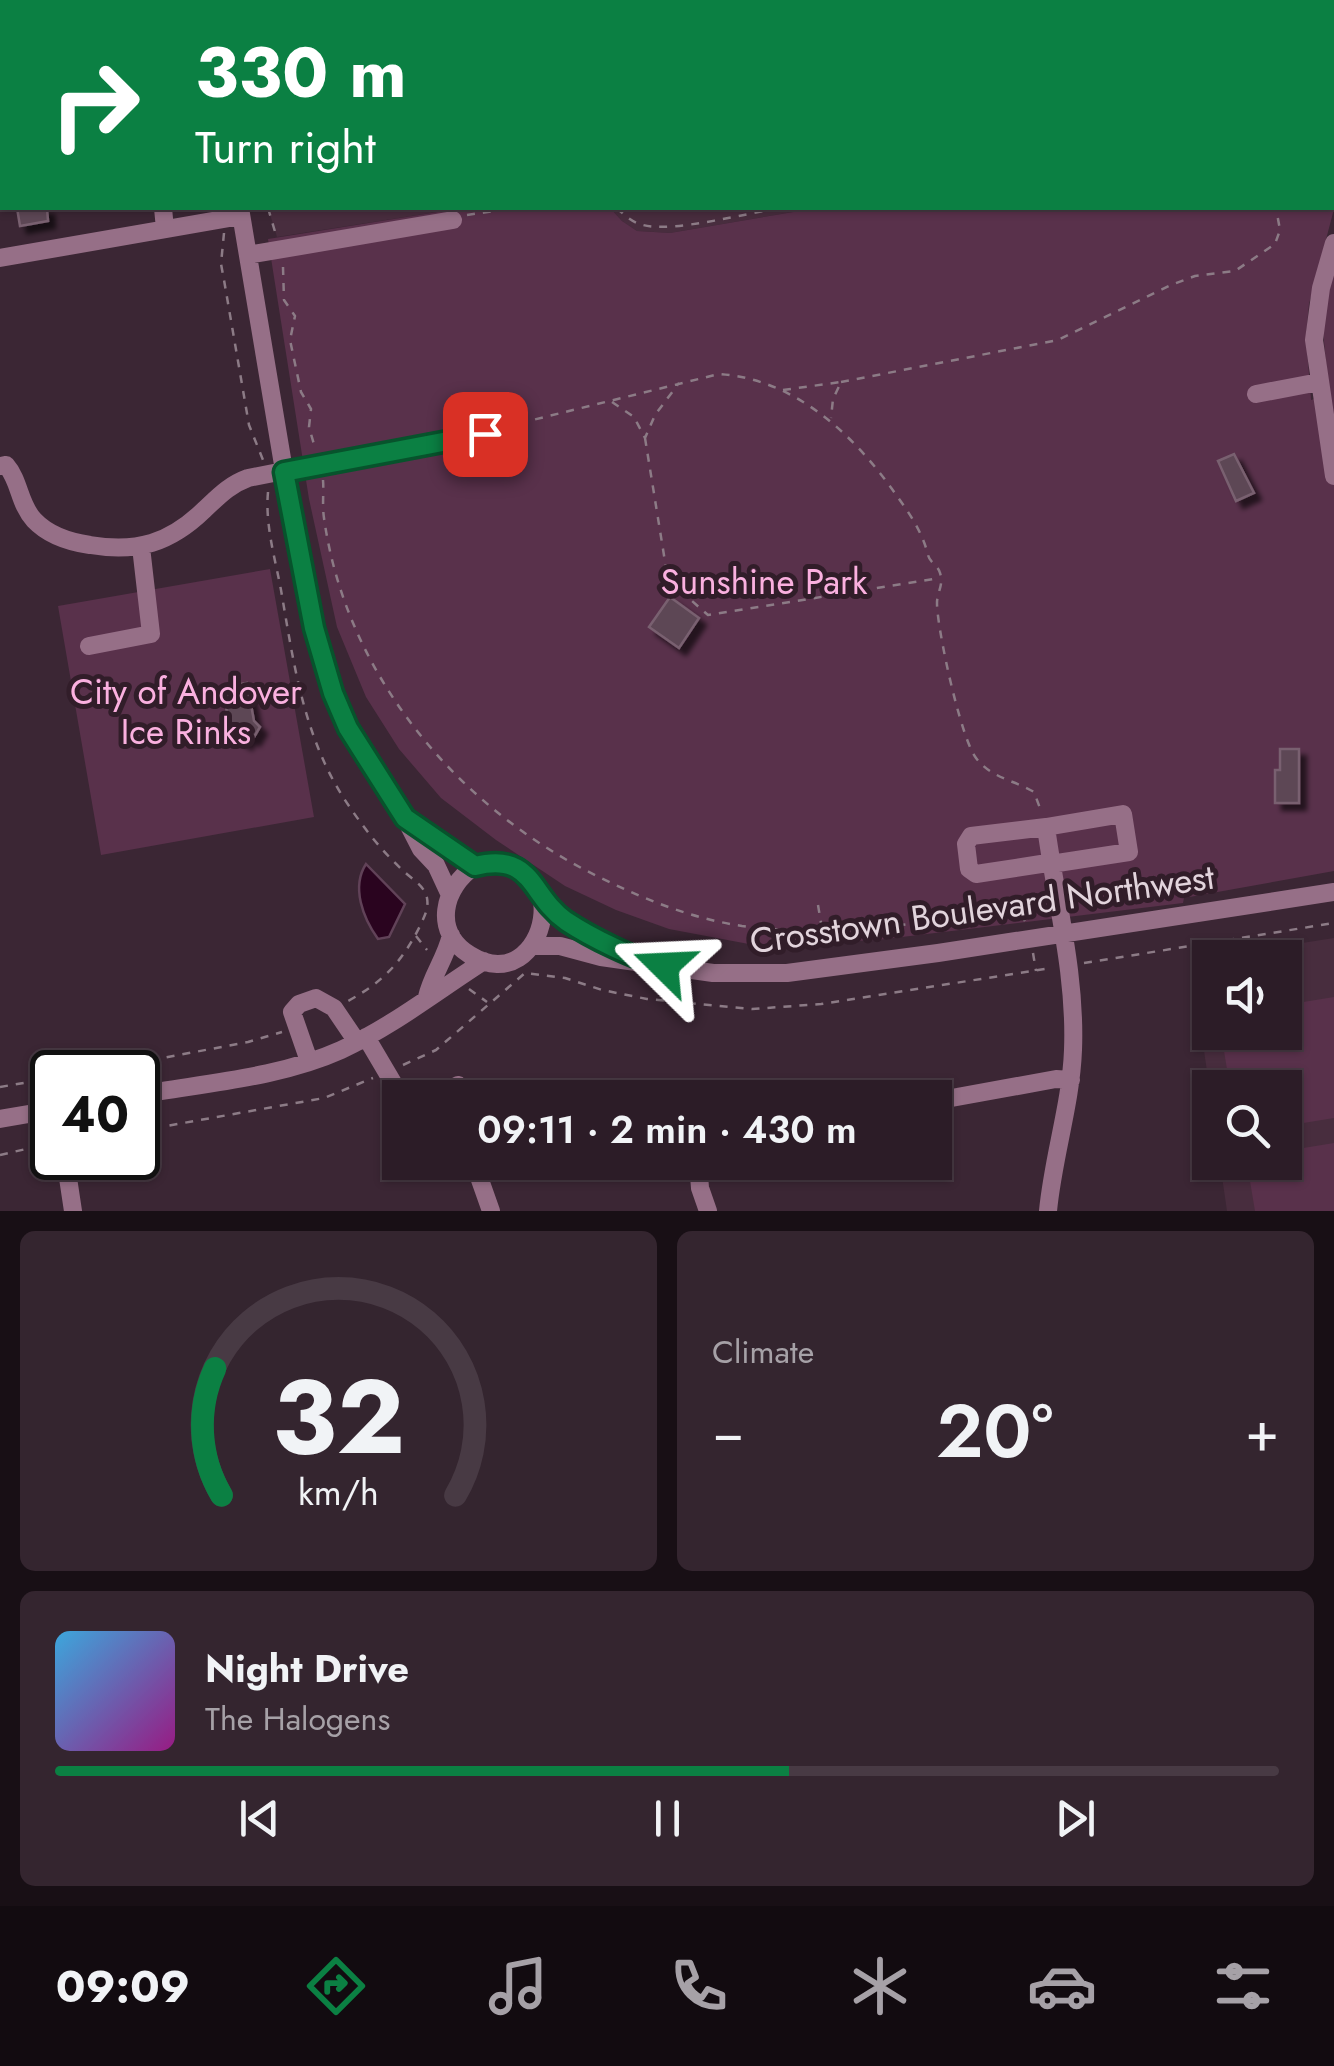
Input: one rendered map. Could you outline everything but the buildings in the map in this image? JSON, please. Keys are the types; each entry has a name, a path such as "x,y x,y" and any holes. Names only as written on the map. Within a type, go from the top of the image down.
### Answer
{"street":[{"path":"163,210 165,229"},
{"path":"0,258 241,212"},
{"name":"Crosstown Boulevard Northwest","path":"241,212 306,592 333,693 365,758 421,850 436,865 449,893"},
{"path":"248,255 453,220"},
{"path":"1334,242 1316,319 1334,476"},
{"path":"1256,394 1323,369"},
{"path":"0,466 6,465 13,473 32,518 56,536 94,546 141,547 160,542 182,528 235,482 491,430"},
{"path":"89,646 151,634 141,547"},
{"path":"1124,814 1129,852 976,874 969,869 966,844 970,836 1046,827 1124,814"},
{"name":"Crosstown Boulevard Northwest","path":"405,818 475,866 492,862 524,871 565,920 638,960"},
{"path":"1046,827 1058,884 1073,1006 1071,1080 1048,1211"},
{"path":"475,866 461,875 449,893 446,920 450,935 460,948 484,961"},
{"name":"Crosstown Boulevard Northwest","path":"160,1091 309,1061 361,1039 426,997 442,992 484,961 504,962 532,946 560,946 602,958 713,973 759,974 814,970 1064,935 1334,892"},
{"path":"532,946 545,915 543,898"},
{"path":"426,997 433,974 447,952 450,935"},
{"path":"309,1061 292,1012 299,1004 316,998 334,1008 389,1080"},
{"path":"952,1098 1056,1079 1071,1080"},
{"path":"0,1120 30,1114"},
{"path":"68,1180 73,1211"},
{"path":"481,1180 491,1211"},
{"path":"699,1180 708,1211"}],"path":[{"path":"269,210 279,244"},
{"path":"453,220 502,210"},
{"path":"619,210 644,225 668,226 768,210"},
{"path":"782,391 1058,340 1171,285 1194,276 1235,270 1275,244 1280,230 1276,210"},
{"path":"224,232 221,264 241,384 249,425 264,462"},
{"path":"282,260 284,300 295,316 290,340 300,392 311,409 308,427 318,457"},
{"path":"491,430 719,374 782,391 832,419 866,454 902,504 924,537 929,559 938,568 941,577 937,603 968,744 977,760 993,774 1034,792 1046,827"},
{"path":"645,438 680,382"},
{"path":"832,419 833,399 842,382"},
{"path":"609,400 628,411 642,428 668,580 708,615 941,577"},
{"path":"321,472 324,519 355,626 377,671 434,754 496,812 558,857 645,901 727,924 822,931 912,924 1006,909 1017,910 1029,930"},
{"path":"268,487 270,532 300,693 314,739 347,803 380,846 422,886 427,898"},
{"path":"818,905 822,931"},
{"path":"1080,964 1334,922"},
{"path":"1032,948 1036,971"},
{"path":"396,1066 436,1050 524,974 565,978 647,998 752,1008 821,1004 1054,968"},
{"path":"160,1127 324,1098 375,1077"},
{"path":"0,1087 30,1082"},
{"path":"0,1155 30,1149"}],"shaded area":[{"path":"269,210 450,210 277,237"},
{"path":"612,210 805,210 670,233 637,231"},
{"path":"366,864 405,904 389,937 378,939 364,912 359,882"},
{"path":"1334,938 1334,1211 1227,1211 1222,1180 1302,1180 1302,1070 1207,1070 1204,1050 1302,1050 1302,943"}],"green space":[{"name":"Sunshine Park","path":"450,210 612,210 637,231 670,233 805,210 1334,210 1309,304 1306,336 1311,400 1329,395 1322,320 1334,266 1334,871 1184,898 1183,903 877,940 754,945 669,929 616,910 565,886 441,798 399,749 366,697 337,627 309,499 268,239"},
{"name":"City of Andover Ice Rinks","path":"270,569 314,817 101,855 58,606"},
{"path":"1334,997 1334,1118 1302,1123 1302,1070 1227,1070 1224,1050 1302,1050 1302,1002"},
{"path":"1334,1143 1334,1211 1255,1211 1250,1180 1302,1180 1302,1148"}],"route":[{"path":"485,434 284,472 306,592 333,693 365,758 405,818 475,866 492,862 524,871 565,920 638,960 664,966"}]}
